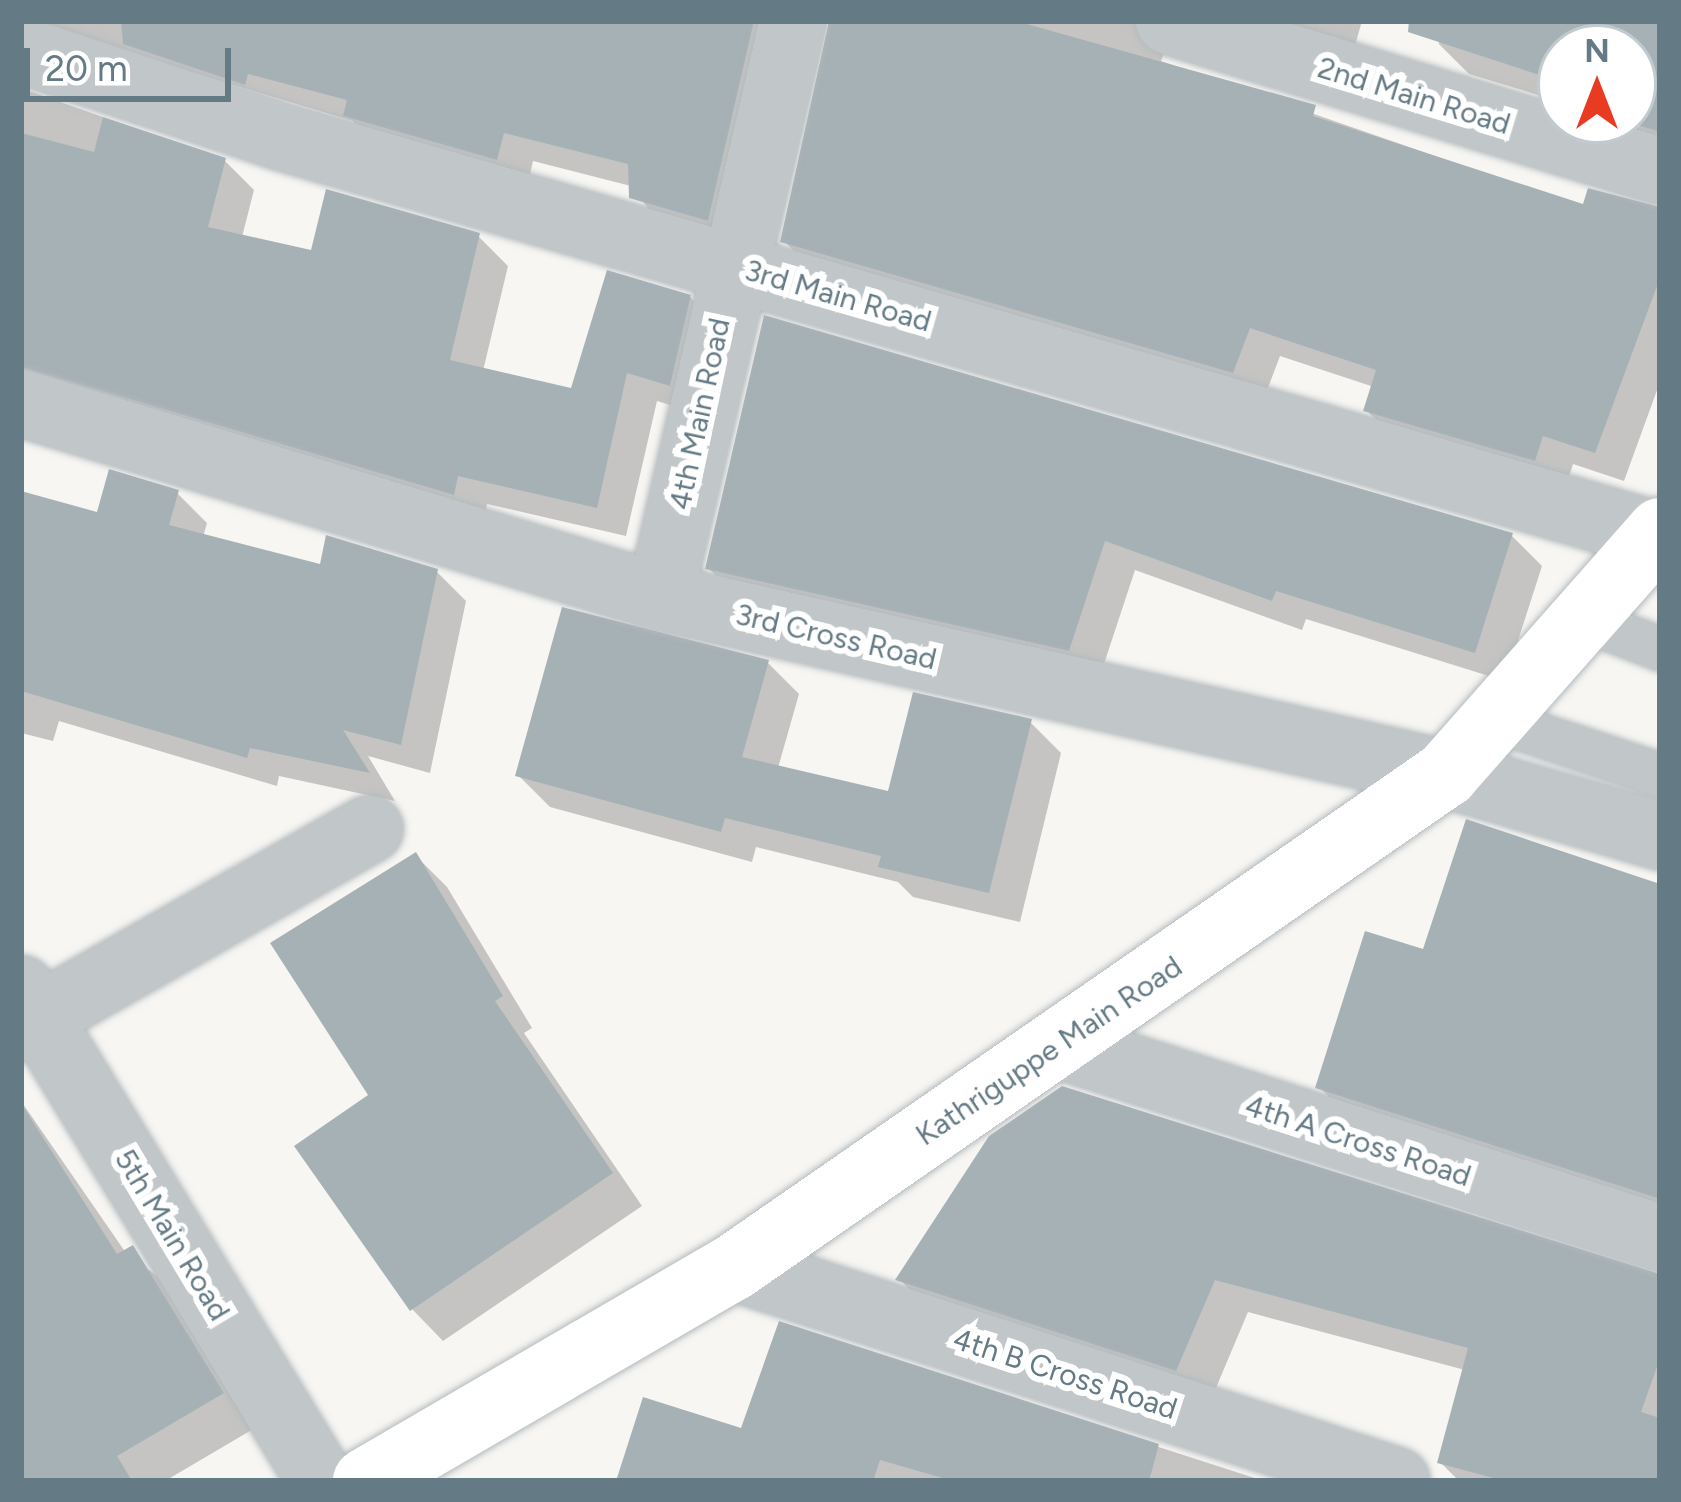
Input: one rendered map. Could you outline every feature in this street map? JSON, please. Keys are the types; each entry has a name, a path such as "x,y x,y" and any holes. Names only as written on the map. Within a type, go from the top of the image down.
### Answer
{"main road":[{"name":"Kathriguppe Main Road","path":"397,1474 734,1267 1446,774 1658,533"}],"street":[{"name":"4th Main Road","path":"660,597 793,21"},
{"name":"2nd Main Road","path":"1169,21 1660,171"},
{"name":"3rd Main Road","path":"21,50 733,266 1658,533"},
{"name":"3rd Cross Road","path":"21,403 660,597 1446,774 1660,836"},
{"path":"27,1011 370,829"},
{"name":"5th Main Road","path":"27,1011 321,1481"},
{"name":"4th A Cross Road","path":"1055,1044 1660,1238"},
{"name":"4th B Cross Road","path":"734,1267 1396,1481"}],"lane":[{"path":"1582,619 1660,649"},
{"path":"1494,720 1660,775"}],"building":[{"path":"121,21 754,21 708,221 629,198 628,164 504,133 497,160 343,116 347,100 248,74 245,85 123,44"},
{"path":"829,21 1016,21 1316,105 1313,116 1583,204 1588,188 1660,207 1660,278 1595,453 1543,436 1535,461 1363,411 1376,370 1250,328 1233,373 780,242"},
{"path":"1409,21 1660,21 1660,132 1657,24 1537,24 1537,74 1408,32"},
{"path":"103,117 226,158 208,227 311,250 326,189 480,233 450,360 571,388 607,270 691,295 670,386 627,373 597,508 458,476 454,495 21,367 21,133 94,152"},
{"path":"764,315 1513,533 1475,653 1276,591 1272,601 1105,541 1069,651 705,569"},
{"path":"109,469 179,490 169,525 320,564 326,535 438,569 401,745 343,730 370,773 250,748 247,758 21,691 21,491 97,512"},
{"path":"562,607 769,660 742,757 888,791 913,692 1032,719 989,893 878,867 881,856 725,818 721,832 515,776"},
{"path":"1466,819 1660,884 1660,1199 1315,1088 1365,931 1423,949"},
{"path":"416,852 503,996 495,1001 613,1173 410,1311 294,1146 368,1095 270,943"},
{"path":"1062,1086 1660,1274 1660,1358 1641,1412 1660,1418 1660,1481 1505,1481 1437,1463 1468,1348 1215,1280 1176,1371 895,1280 989,1136"},
{"path":"21,1103 117,1254 133,1245 224,1393 117,1456 132,1481 21,1481"},
{"path":"779,1321 1159,1444 1149,1481 953,1481 880,1460 873,1481 616,1481 643,1397 741,1428"}]}
